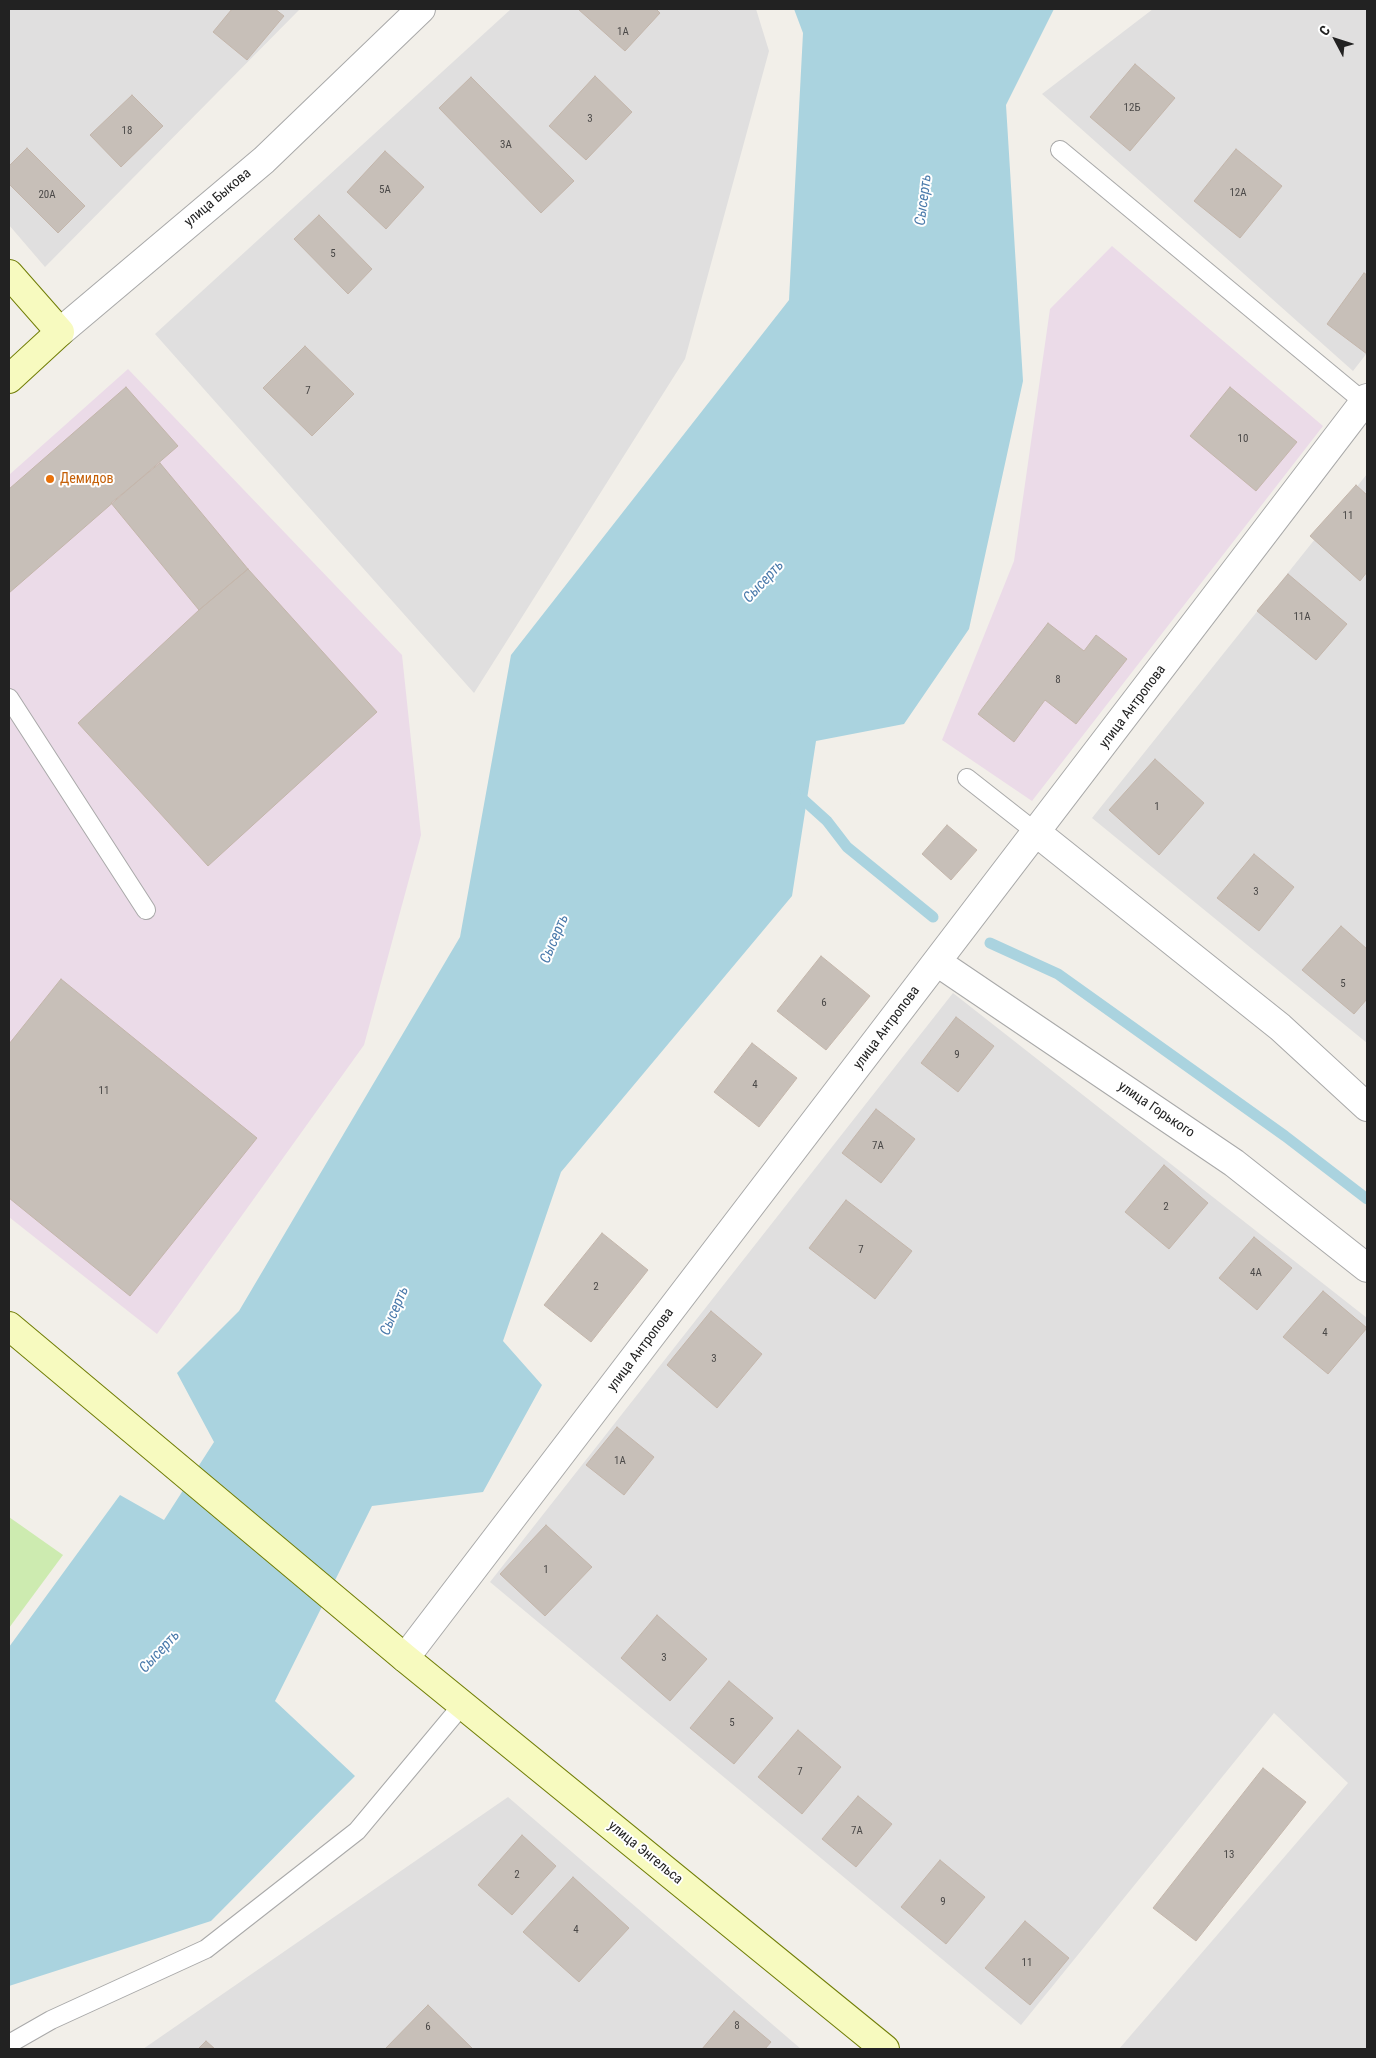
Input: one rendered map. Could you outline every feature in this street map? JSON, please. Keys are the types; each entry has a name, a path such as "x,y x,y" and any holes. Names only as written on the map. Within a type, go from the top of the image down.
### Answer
{"street":[{"name":"улица Быкова","path":"9,379 60,332 264,160 421,9"},
{"path":"9,274 60,332"},
{"name":"улица Антропова","path":"405,1658 1366,400"},
{"path":"1037,833 1280,1027 1367,1107"},
{"name":"улица Горького","path":"937,962 1234,1163 1367,1268"},
{"name":"улица Энгельса","path":"9,1326 405,1658 884,2049"}],"lane":[{"path":"1060,150 1366,400"},
{"path":"9,698 146,910"},
{"path":"966,778 1037,833"},
{"path":"9,2044 50,2020 206,1949 358,1831 463,1704"}],"shaded area":[{"path":"9,9 300,9 45,267 9,225"},
{"path":"511,9 756,9 769,51 685,359 474,693 155,334"},
{"path":"1153,9 1367,9 1367,353 1353,371 1042,94"},
{"path":"1112,246 1323,426 1032,801 942,740 1014,561 1050,309"},
{"path":"128,369 402,655 421,835 364,1045 157,1334 9,1217 9,475"},
{"path":"1367,474 1367,1043 1092,818"},
{"path":"953,993 1367,1318 1367,2049 1119,2049 1348,1783 1274,1713 1021,2025 490,1582"},
{"path":"508,1797 801,2049 143,2049"}],"green space":[{"path":"9,1517 63,1555 9,1628"}],"water":[{"name":"Сысерть","path":"794,9 1054,9 1006,105 1023,381 969,629 904,724 816,741 792,896 561,1172 503,1341 542,1385 483,1492 372,1506 275,1701 355,1776 211,1921 9,1986 9,1647 120,1495 164,1520 214,1442 177,1373 239,1311 460,937 511,655 789,300 803,33"}],"building":[{"path":"232,9 275,9 284,16 247,60 213,32"},
{"path":"578,9 656,9 660,13 625,51"},
{"path":"1135,64 1175,98 1130,151 1090,117"},
{"path":"595,76 632,112 586,160 549,126"},
{"path":"471,77 574,181 541,213 439,108"},
{"path":"132,95 163,126 121,167 90,135"},
{"path":"27,148 85,206 58,233 9,184 9,166"},
{"path":"1236,149 1282,186 1240,238 1194,201"},
{"path":"385,151 424,187 386,229 347,192"},
{"path":"319,215 372,269 348,294 294,239"},
{"path":"1364,273 1367,275 1367,354 1327,324"},
{"path":"305,346 354,394 312,436 263,388"},
{"path":"126,387 178,446 9,593 9,489"},
{"path":"1230,387 1297,442 1256,491 1190,436"},
{"path":"160,463 248,569 199,610 111,503"},
{"path":"1356,485 1367,495 1367,572 1360,581 1310,536"},
{"path":"248,569 377,712 208,866 78,723 199,610"},
{"path":"1288,574 1347,624 1316,660 1257,611"},
{"path":"1048,623 1084,651 1096,635 1127,659 1076,724 1045,700 1014,742 978,714"},
{"path":"1155,759 1204,803 1159,855 1109,810"},
{"path":"947,825 977,850 951,880 922,854"},
{"path":"1254,854 1294,887 1259,931 1217,898"},
{"path":"1341,926 1367,949 1367,999 1354,1014 1302,970"},
{"path":"821,956 870,996 826,1050 777,1011"},
{"path":"61,979 257,1138 130,1296 9,1198 9,1044"},
{"path":"956,1017 994,1046 958,1092 921,1063"},
{"path":"752,1043 797,1078 759,1127 714,1092"},
{"path":"876,1109 915,1139 881,1183 842,1153"},
{"path":"1164,1165 1208,1203 1169,1249 1125,1212"},
{"path":"846,1200 912,1251 875,1299 809,1248"},
{"path":"602,1233 648,1270 591,1342 544,1305"},
{"path":"1254,1237 1292,1268 1257,1310 1219,1278"},
{"path":"1323,1291 1367,1328 1328,1374 1283,1337"},
{"path":"711,1311 762,1354 717,1408 667,1365"},
{"path":"617,1427 654,1457 624,1495 586,1465"},
{"path":"546,1525 592,1567 545,1616 500,1574"},
{"path":"657,1615 707,1659 670,1701 621,1658"},
{"path":"729,1681 773,1718 734,1764 690,1728"},
{"path":"798,1730 841,1767 802,1814 758,1777"},
{"path":"1263,1768 1306,1802 1196,1941 1153,1908"},
{"path":"858,1796 892,1824 856,1867 822,1839"},
{"path":"522,1835 556,1866 512,1915 478,1885"},
{"path":"940,1860 985,1897 946,1944 901,1907"},
{"path":"573,1877 629,1928 579,1982 523,1932"},
{"path":"1025,1921 1069,1958 1030,2005 985,1968"},
{"path":"428,2005 473,2049 385,2049"},
{"path":"734,2011 771,2042 765,2049 702,2049"},
{"path":"206,2041 215,2049 198,2049"}],"waterway":[{"path":"796,793 827,821 847,847 933,917"},
{"path":"990,943 1058,974 1285,1136 1367,1199"}],"place":[{"name":"Демидов","path":"50,479"}]}
